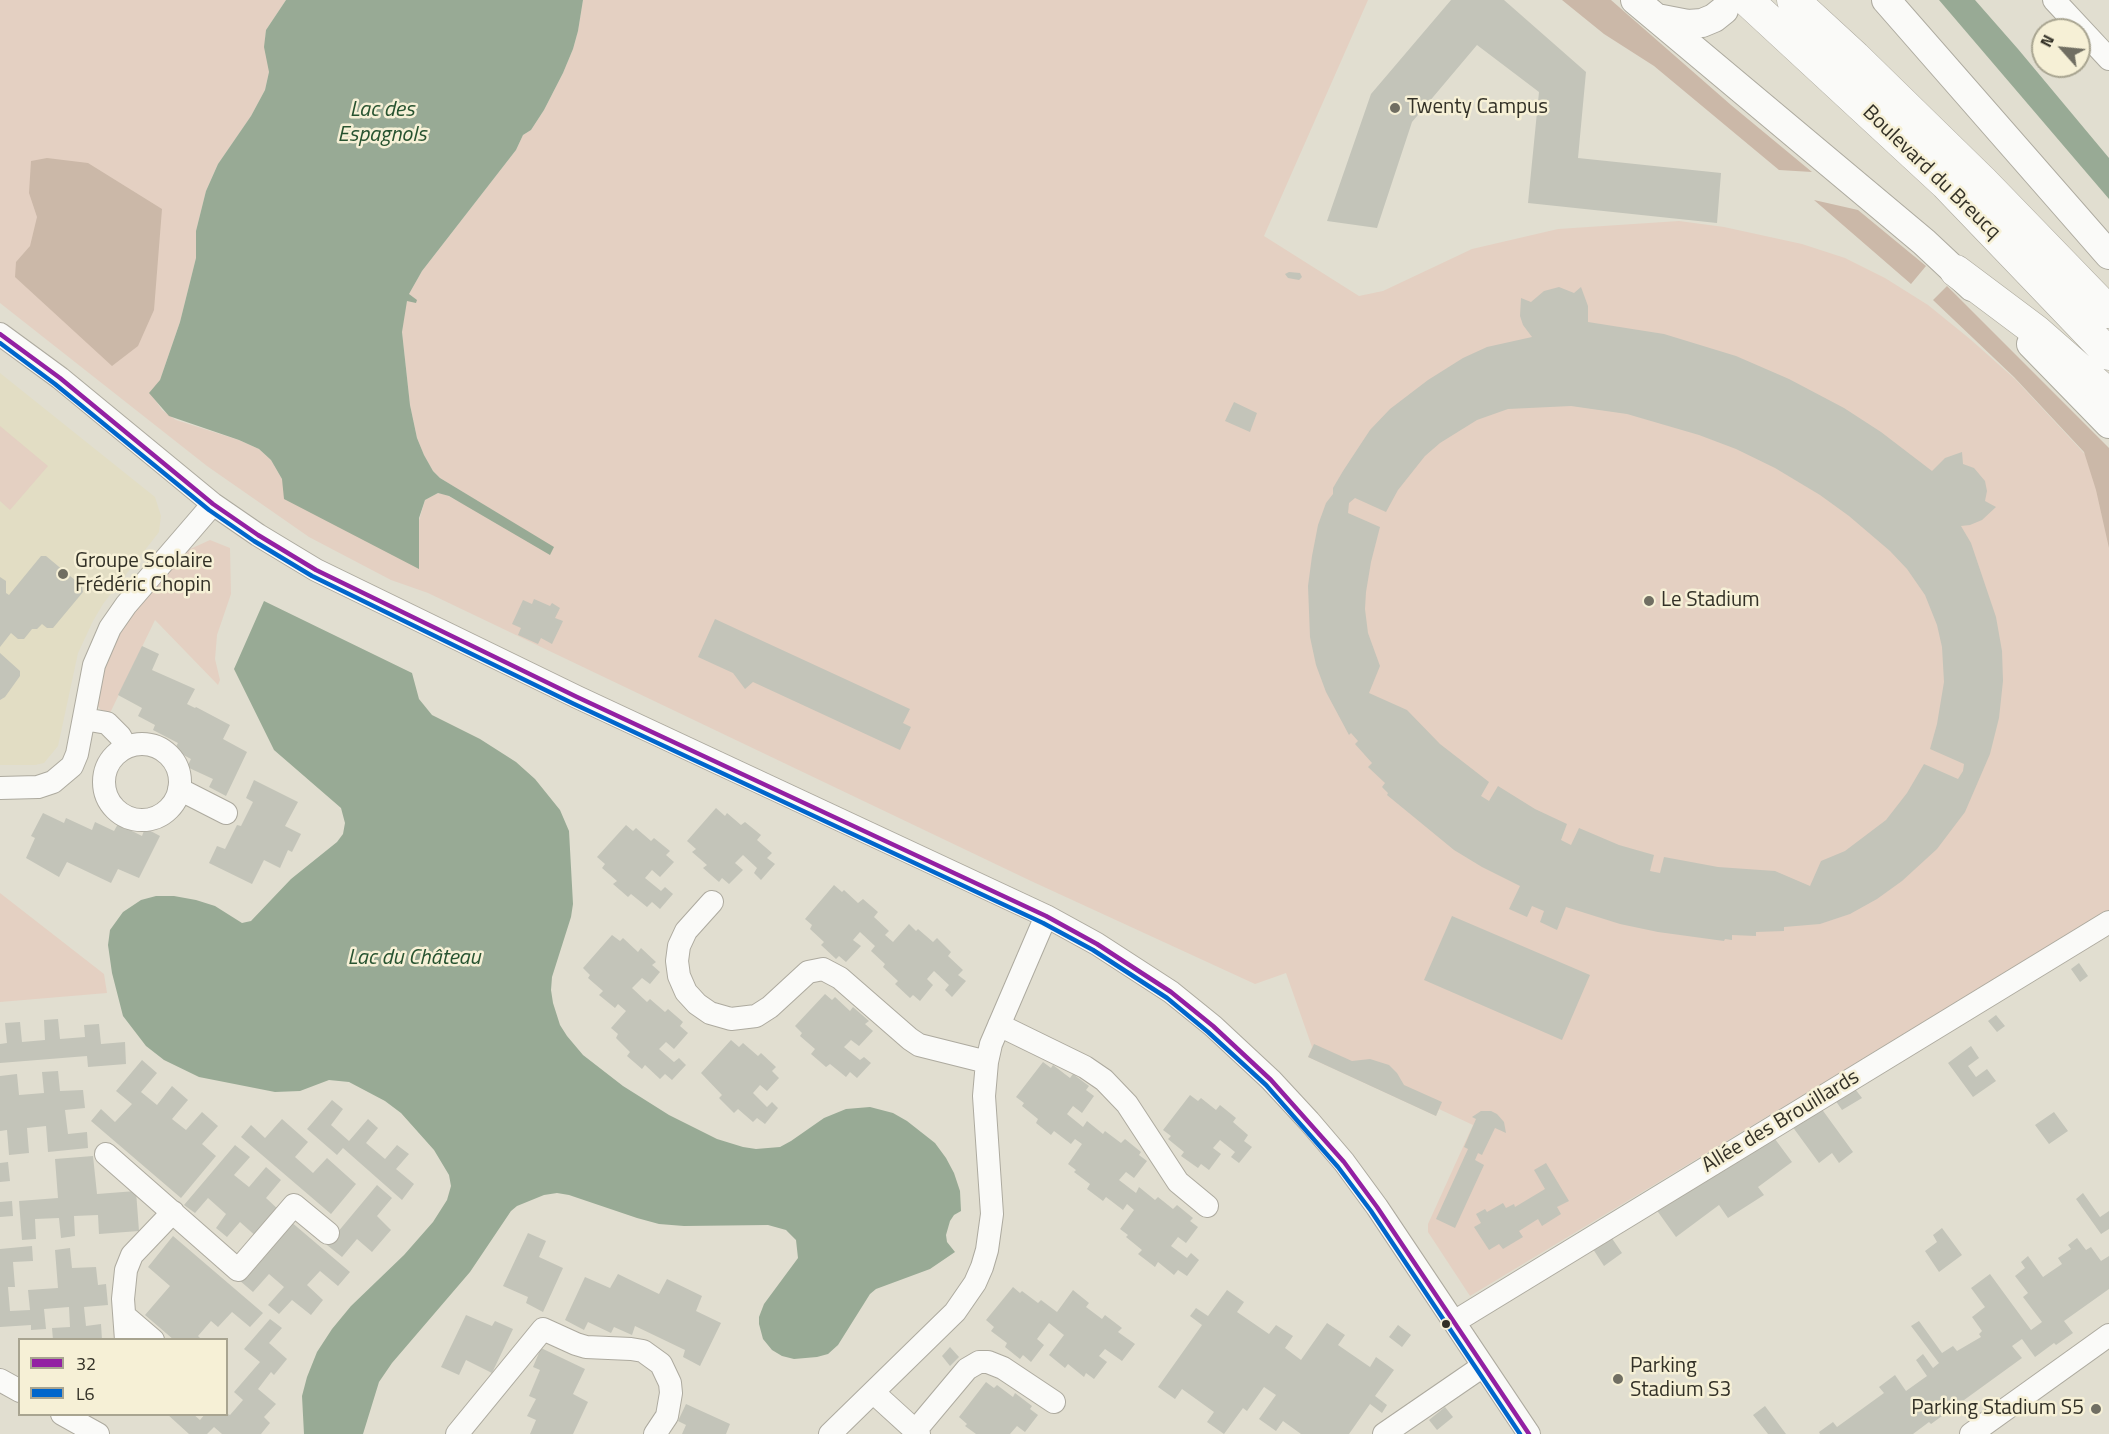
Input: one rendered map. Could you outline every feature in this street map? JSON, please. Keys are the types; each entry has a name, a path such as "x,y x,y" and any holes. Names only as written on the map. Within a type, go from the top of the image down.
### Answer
{"highway":[{"name":"Boulevard du Breucq","path":"1793,0 1983,181 2109,312"},
{"name":"Boulevard du Breucq","path":"1736,5 1946,184 2109,354"},
{"path":"1956,271 2036,331 2109,395"}],"main road":[{"path":"1635,0 1869,195 1956,271 2109,424"},
{"path":"1886,0 2109,255"},
{"path":"1657,18 1688,24 1702,23 1736,5"}],"street":[{"path":"2054,0 2109,59"},
{"path":"0,334 53,373 213,504 287,553 361,593 1046,916 1097,944 1171,992 1225,1036 1271,1080 1310,1121 1354,1175 1529,1434"},
{"path":"0,788 38,787 52,782 72,766 77,754 94,665 110,628 126,605 213,504"},
{"path":"84,719 107,723 120,736 126,747"},
{"path":"149,744 161,748 177,766 180,777 175,800 168,810 158,816 140,820 123,815 107,798 104,774 116,754 126,747 149,744"},
{"path":"179,789 226,813"},
{"path":"712,902 686,931 679,946 677,961 679,976 686,992 710,1013 731,1019 756,1016 770,1008 808,972 823,969 840,978 910,1040 919,1045 987,1062"},
{"path":"831,1434 955,1312 975,1283 982,1267 992,1214 984,1096 987,1062 991,1044 1046,916"},
{"name":"Allée des Brouillards","path":"1454,1322 2109,922"},
{"path":"999,1025 1085,1067 1104,1080 1126,1104 1178,1182 1207,1206"},
{"path":"106,1154 238,1270 294,1205 328,1233"},
{"path":"126,1338 123,1286 126,1270 132,1255 173,1212"},
{"path":"125,1316 151,1338"},
{"path":"458,1434 543,1329 586,1347 631,1349 643,1352 661,1364 670,1383 671,1393 667,1416 656,1434"},
{"path":"1971,1434 2109,1335"},
{"path":"874,1393 917,1433 967,1369 980,1362 988,1362 1003,1368 1054,1402"},
{"path":"1384,1434 1483,1366"},
{"path":"0,1380 18,1390"},
{"path":"75,1417 98,1434"}],"shaded area":[{"name":"Le Stadium","path":"0,0 286,0 266,30 269,72 265,90 251,116 218,164 206,191 196,231 196,258 180,322 160,380 154,389 154,398 162,410 176,420 239,440 259,449 271,460 282,479 417,527 425,500 438,493 444,494 554,548 440,478 433,471 417,438 410,405 402,332 403,316 409,294 422,271 516,150 523,135 531,130 544,110 573,49 583,0 1368,0 1264,236 1359,296 1383,291 1472,249 1558,229 1679,221 1724,227 1802,244 1845,258 1885,278 1928,305 2015,379 2109,480 2109,910 1470,1296 1428,1232 1428,1224 1473,1125 1439,1109 1436,1116 1308,1057 1312,1047 1286,973 1255,984 1031,881 428,593 391,580 309,537 207,466 0,303"},
{"path":"1562,0 1611,0 1812,172 1779,170 1654,66 1604,34"},
{"path":"47,158 88,163 162,209 154,310 138,346 112,366 15,277 16,262 30,246 37,217 29,193 31,161"},
{"path":"1814,200 1858,210 1926,266 1911,284"},
{"path":"1947,286 2109,448 2109,548 2096,490 2084,452 2014,377 1933,300"},
{"name":"Groupe Scolaire Frédéric Chopin","path":"0,373 155,497 161,516 159,532 103,604 93,621 78,653 58,746 44,763 35,765 0,765"},
{"path":"0,426 48,466 10,510 0,501"},
{"path":"210,540 230,548 231,594 217,635 215,659 220,680 218,685 155,620 110,713 101,710 96,704 103,669 115,640 132,615 188,550"},
{"path":"0,893 104,974 107,993 0,1002"}],"water":[{"name":"Lac des Espagnols","path":"286,0 583,0 573,49 544,110 531,130 523,135 516,150 422,271 409,294 417,300 416,303 407,301 402,332 410,405 417,438 433,471 440,478 554,547 550,555 449,496 438,493 425,500 419,518 419,569 284,499 282,479 271,460 259,449 169,416 149,393 160,380 180,322 196,258 196,231 206,191 218,164 251,116 265,90 269,72 264,47 266,30"},
{"path":"1939,0 1975,0 2018,49 2031,65 2031,78 2042,78 2109,158 2109,199"},
{"name":"Lac du Château","path":"264,601 412,673 419,699 432,715 480,739 516,762 535,779 560,810 569,831 573,904 552,977 551,990 560,1025 583,1055 623,1086 669,1115 717,1139 743,1147 756,1149 780,1147 824,1118 846,1109 870,1107 893,1113 935,1143 954,1173 960,1191 961,1211 950,1221 946,1235 947,1242 955,1252 930,1269 876,1289 870,1294 838,1345 828,1354 794,1359 772,1350 763,1339 759,1324 764,1304 798,1258 796,1240 786,1230 768,1225 659,1224 569,1195 557,1193 544,1195 517,1206 511,1211 470,1272 392,1363 379,1382 363,1434 304,1434 302,1396 317,1352 351,1306 404,1255 433,1222 447,1200 451,1186 449,1175 434,1150 401,1113 385,1101 349,1082 329,1080 300,1091 275,1092 199,1077 164,1060 146,1046 123,1016 112,973 108,945 110,930 123,912 141,900 156,896 196,900 215,906 242,923 251,921 291,879 337,842 343,834 345,823 341,808 274,750 234,669"}],"building":[{"name":"Twenty Campus","path":"1451,0 1504,0 1586,72 1578,158 1721,173 1717,223 1528,203 1539,92 1477,45 1412,122 1377,228 1327,221 1371,94"},
{"path":"1300,273 1302,277 1299,280 1288,278 1285,274"},
{"path":"1559,287 1574,293 1581,287 1588,306 1588,322 1664,334 1736,356 1789,379 1844,408 1881,432 1932,471 1945,458 1962,452 1963,464 1974,468 1985,481 1987,491 1985,501 1996,507 1982,520 1961,526 1971,543 1996,617 2002,651 2003,681 1999,718 1990,754 1965,812 1937,849 1902,881 1877,899 1850,914 1820,924 1784,927 1784,931 1756,932 1756,936 1732,935 1732,940 1725,939 1724,941 1620,924 1566,907 1557,930 1540,922 1544,911 1532,906 1527,917 1509,909 1520,886 1454,850 1387,795 1388,793 1382,787 1385,783 1368,767 1372,763 1355,744 1358,741 1351,733 1349,735 1326,692 1316,665 1310,637 1308,586 1318,525 1326,503 1333,494 1333,488 1370,430 1390,409 1428,380 1463,358 1487,347 1532,337 1523,325 1520,316 1521,298 1531,302 1544,291","holes":["1571,406 1627,414 1699,435 1736,449 1775,468 1820,495 1849,516 1890,551 1907,569 1925,595 1937,625 1942,647 1944,682 1930,749 1964,764 1963,771 1958,779 1924,764 1907,793 1886,820 1845,851 1821,861 1810,886 1775,871 1718,867 1664,857 1660,873 1650,871 1654,855 1619,845 1579,828 1571,845 1561,840 1567,824 1535,809 1498,786 1489,801 1481,796 1489,782 1440,744 1407,710 1369,693 1380,666 1368,633 1365,609 1366,592 1380,527 1348,513 1349,503 1355,498 1386,512 1398,490 1425,456 1440,443 1477,420 1508,409"]},
{"path":"1234,402 1257,413 1250,432 1225,421"},
{"path":"41,556 46,556 82,586 83,592 53,628 47,628 42,624 37,629 32,629 24,639 18,639 11,633 0,647 0,577 6,581 6,593 9,595"},
{"path":"534,599 550,606 552,603 560,608 555,618 563,621 552,644 541,638 538,644 518,635 521,628 512,624 523,600 532,604"},
{"path":"715,619 910,709 903,723 911,727 900,750 753,682 745,689 733,673 698,657"},
{"path":"142,646 159,654 152,670 195,689 187,704 230,725 223,739 247,752 226,796 209,787 213,779 187,767 191,759 174,750 178,743 153,730 155,725 138,716 142,708 118,695"},
{"path":"0,653 20,671 20,676 5,697 0,700"},
{"path":"254,780 298,802 285,826 301,834 292,852 288,850 280,868 264,860 252,884 209,863 217,846 225,849 237,825 241,826 253,802 246,798"},
{"path":"716,808 725,816 727,813 741,825 745,822 761,835 757,840 772,853 767,858 775,864 761,880 754,873 757,868 743,855 735,863 743,870 729,884 722,878 719,882 703,868 707,865 692,852 696,849 687,841"},
{"path":"43,813 64,823 66,818 92,830 95,822 114,831 118,824 142,836 145,828 160,836 139,878 118,869 111,883 67,862 59,877 26,858 35,838 31,836"},
{"path":"626,825 633,831 636,828 651,841 654,838 670,851 666,855 674,862 660,877 652,870 645,878 661,891 665,887 673,894 660,909 652,902 647,907 631,894 628,897 613,884 617,881 602,868 605,864 597,857"},
{"path":"834,885 842,892 844,890 858,903 863,899 878,912 874,917 889,931 885,935 893,942 909,924 933,942 937,938 951,952 948,956 963,970 958,975 966,981 952,997 945,990 949,985 934,971 927,979 933,985 920,1001 913,995 910,998 895,984 898,981 871,951 875,946 860,932 853,940 861,946 846,962 839,956 836,959 821,945 824,942 810,929 812,925 805,919"},
{"path":"1452,916 1590,975 1562,1040 1424,980"},
{"path":"612,935 620,941 623,938 638,952 641,948 656,962 652,965 660,972 650,984 642,978 632,988 647,1002 650,999 665,1012 668,1009 683,1022 680,1026 688,1033 674,1049 666,1042 659,1049 674,1062 679,1058 686,1065 672,1080 665,1074 660,1079 645,1065 642,1069 627,1056 630,1052 616,1038 618,1034 611,1028 626,1011 618,1004 615,1008 599,995 603,991 588,978 590,975 583,968"},
{"path":"2079,963 2088,976 2080,982 2071,969"},
{"path":"825,994 832,1000 835,997 850,1011 853,1007 869,1021 865,1024 873,1031 859,1046 851,1040 844,1047 860,1060 864,1057 871,1063 857,1078 850,1072 846,1077 830,1064 826,1067 811,1054 815,1049 800,1036 802,1033 795,1026"},
{"path":"1996,1015 2005,1026 1997,1032 1988,1021"},
{"path":"58,1019 60,1039 85,1037 84,1025 99,1024 101,1044 125,1042 126,1064 88,1067 87,1056 0,1063 0,1044 7,1043 5,1023 20,1022 22,1042 45,1040 44,1020"},
{"path":"731,1040 739,1047 743,1043 758,1056 761,1053 776,1067 772,1071 779,1078 767,1091 760,1085 753,1093 767,1107 772,1102 778,1108 765,1124 757,1118 753,1122 738,1109 734,1113 719,1098 722,1095 701,1073"},
{"path":"1314,1044 1352,1061 1370,1059 1389,1065 1404,1085 1442,1102 1436,1116 1308,1057"},
{"path":"1971,1046 1979,1058 1968,1066 1976,1077 1987,1069 1996,1081 1973,1097 1948,1063"},
{"path":"142,1060 157,1073 141,1092 157,1105 172,1086 188,1100 172,1119 186,1130 202,1112 218,1126 202,1144 216,1156 181,1198 91,1121 101,1109 115,1122 132,1104 116,1091"},
{"path":"1043,1062 1051,1068 1053,1065 1070,1078 1073,1074 1089,1086 1086,1090 1094,1096 1082,1113 1073,1106 1067,1114 1083,1127 1087,1121 1103,1134 1105,1131 1121,1143 1125,1139 1141,1152 1139,1155 1147,1161 1134,1178 1126,1172 1119,1180 1136,1193 1139,1187 1155,1200 1158,1197 1173,1209 1177,1205 1193,1218 1190,1221 1198,1227 1186,1243 1178,1237 1171,1246 1187,1258 1191,1253 1199,1260 1187,1276 1178,1270 1174,1275 1158,1262 1155,1267 1138,1254 1142,1250 1120,1229 1134,1210 1127,1204 1123,1210 1106,1197 1103,1201 1087,1189 1090,1184 1074,1172 1076,1170 1068,1164 1082,1144 1075,1139 1071,1144 1054,1131 1051,1135 1036,1123 1038,1119 1022,1106 1024,1103 1016,1097"},
{"path":"58,1071 60,1091 83,1090 85,1108 65,1110 68,1134 87,1132 88,1148 48,1152 46,1126 27,1128 29,1153 9,1155 7,1130 0,1131 0,1076 17,1074 19,1095 44,1093 42,1072"},
{"path":"1852,1085 1862,1098 1842,1110 1833,1097"},
{"path":"1190,1095 1198,1101 1201,1098 1216,1110 1220,1105 1236,1118 1233,1122 1248,1135 1244,1141 1252,1147 1239,1163 1231,1157 1235,1152 1220,1140 1213,1148 1221,1154 1209,1170 1201,1164 1198,1168 1181,1156 1184,1152 1168,1139 1171,1136 1163,1130"},
{"path":"332,1100 343,1109 331,1125 349,1141 368,1119 378,1128 366,1143 385,1159 397,1145 409,1154 396,1169 414,1184 402,1200 343,1148 337,1155 307,1129"},
{"path":"1821,1108 1853,1152 1839,1163 1832,1153 1819,1163 1792,1126"},
{"path":"1481,1111 1491,1111 1497,1114 1504,1122 1506,1133 1495,1128 1482,1155 1478,1153 1475,1160 1484,1165 1455,1228 1436,1219 1468,1149 1464,1147 1476,1119 1472,1117"},
{"path":"2054,1112 2068,1131 2049,1144 2035,1125"},
{"path":"282,1119 308,1142 295,1157 313,1173 327,1158 356,1184 331,1214 241,1137 251,1125 265,1138"},
{"path":"1772,1135 1792,1162 1758,1187 1764,1195 1728,1218 1719,1205 1676,1237 1653,1205"},
{"path":"235,1145 250,1157 234,1175 249,1187 266,1167 281,1180 266,1198 280,1211 258,1238 240,1222 227,1237 216,1228 226,1214 208,1198 195,1213 184,1205"},
{"path":"93,1156 97,1194 136,1191 139,1231 99,1234 98,1215 74,1216 75,1236 61,1238 59,1218 35,1219 36,1239 22,1240 19,1201 58,1198 55,1159"},
{"path":"8,1162 10,1181 0,1182 0,1163"},
{"path":"1546,1163 1569,1201 1557,1207 1561,1214 1542,1226 1538,1219 1519,1231 1523,1237 1503,1249 1499,1244 1489,1250 1474,1227 1481,1223 1476,1214 1485,1209 1487,1212 1503,1203 1506,1208 1514,1204 1515,1207 1545,1189 1534,1170"},
{"path":"377,1185 392,1198 377,1216 391,1230 372,1252 357,1239 342,1257 327,1245"},
{"path":"2083,1193 2100,1217 2109,1211 2109,1229 2101,1234 2076,1199"},
{"path":"12,1201 13,1216 0,1217 0,1202"},
{"path":"290,1221 350,1272 338,1286 320,1271 307,1285 323,1300 311,1315 292,1300 279,1314 268,1305 284,1287 269,1274 253,1292 239,1280"},
{"path":"1942,1228 1962,1255 1939,1272 1925,1251 1937,1242 1933,1235"},
{"path":"528,1233 546,1241 539,1257 563,1268 543,1312 526,1303 528,1297 503,1286"},
{"path":"1609,1234 1622,1253 1604,1266 1591,1246"},
{"path":"173,1236 263,1313 250,1327 232,1312 218,1327 211,1321 198,1336 200,1338 172,1338 145,1315 170,1286 148,1267"},
{"path":"2077,1238 2086,1250 2091,1247 2101,1261 2109,1256 2109,1289 2064,1321 2073,1333 2035,1357 2022,1339 2012,1346 2022,1358 1931,1424 1929,1422 1913,1434 1820,1434 1819,1432 1833,1422 1837,1427 1884,1393 1879,1387 1895,1375 1906,1391 1927,1376 1916,1360 1923,1354 1933,1368 1939,1363 1911,1326 1919,1321 1942,1353 1953,1346 1957,1351 1981,1337 1979,1334 1982,1331 1972,1317 1985,1307 1971,1288 1990,1274 2031,1330 2042,1322 2023,1297 2028,1293 2015,1276 2025,1268 2021,1262 2028,1256 2043,1277 2062,1264 2058,1258 2071,1249 2068,1245"},
{"path":"32,1246 33,1261 13,1262 15,1287 8,1287 10,1311 30,1310 28,1290 58,1288 55,1250 70,1248 72,1268 96,1267 98,1285 106,1284 108,1305 84,1307 86,1326 101,1324 102,1338 53,1338 52,1328 70,1327 69,1307 44,1309 46,1329 31,1330 31,1325 0,1327 0,1249"},
{"path":"618,1274 659,1294 667,1279 702,1296 696,1311 721,1323 700,1366 683,1357 685,1350 635,1326 632,1335 614,1327 611,1333 588,1322 584,1330 565,1320 585,1277 610,1288"},
{"path":"1013,1287 1038,1303 1041,1300 1057,1312 1073,1290 1089,1303 1086,1307 1102,1319 1105,1315 1122,1328 1118,1332 1135,1344 1122,1361 1105,1349 1099,1356 1107,1362 1094,1379 1086,1373 1084,1377 1068,1364 1065,1368 1049,1355 1064,1335 1049,1323 1037,1339 1044,1345 1031,1362 1023,1355 1020,1359 1005,1347 1007,1343 991,1331 994,1327 986,1320"},
{"path":"1227,1290 1244,1302 1237,1312 1269,1334 1276,1325 1293,1336 1285,1348 1301,1360 1327,1323 1345,1335 1338,1345 1370,1367 1376,1357 1394,1370 1375,1396 1387,1405 1382,1413 1370,1404 1349,1434 1301,1434 1283,1421 1276,1431 1259,1419 1276,1395 1264,1387 1247,1411 1243,1408 1224,1434 1207,1422 1214,1412 1182,1389 1175,1399 1158,1387 1202,1325 1190,1316 1196,1308 1208,1316"},
{"path":"466,1315 492,1326 495,1321 513,1329 492,1373 466,1360 459,1375 441,1367"},
{"path":"270,1319 282,1328 269,1343 287,1359 274,1375 271,1372 258,1389 276,1404 264,1417 270,1423 261,1434 222,1434 214,1427 207,1434 189,1434 169,1416 195,1416 200,1420 203,1416 228,1416 243,1400 234,1392 260,1362 244,1349"},
{"path":"1398,1325 1411,1335 1402,1347 1389,1337"},
{"path":"950,1347 959,1357 950,1366 942,1356"},
{"path":"541,1348 585,1369 573,1394 588,1402 573,1434 530,1434 536,1420 527,1416 536,1399 529,1396 540,1370 533,1367"},
{"path":"986,1382 994,1388 997,1385 1013,1397 1015,1393 1032,1406 1030,1409 1038,1415 1025,1432 1017,1426 1010,1434 976,1434 965,1426 967,1424 959,1417"},
{"path":"686,1404 730,1424 726,1434 682,1434 686,1425 678,1421"},
{"path":"1765,1406 1786,1434 1768,1434 1753,1415"},
{"path":"1445,1407 1453,1417 1437,1430 1429,1420"}],"transit line":[{"name":"32","path":"0,334 60,378 213,504 258,535 316,570 577,697 1046,916 1097,944 1171,992 1213,1026 1271,1080 1344,1162 1377,1207 1529,1434"},
{"name":"L6","path":"0,343 55,384 209,510 254,541 312,576 574,704 1043,923 1093,950 1167,998 1266,1085 1338,1167 1371,1211 1520,1434"}],"place":[{"name":"Twenty Campus","path":"1395,108"},
{"name":"Groupe Scolaire Frédéric Chopin","path":"63,574"},
{"name":"Le Stadium","path":"1649,601"},
{"name":"Parking Stadium S3","path":"1618,1379"},
{"name":"Parking Stadium S5","path":"2096,1409"}]}
